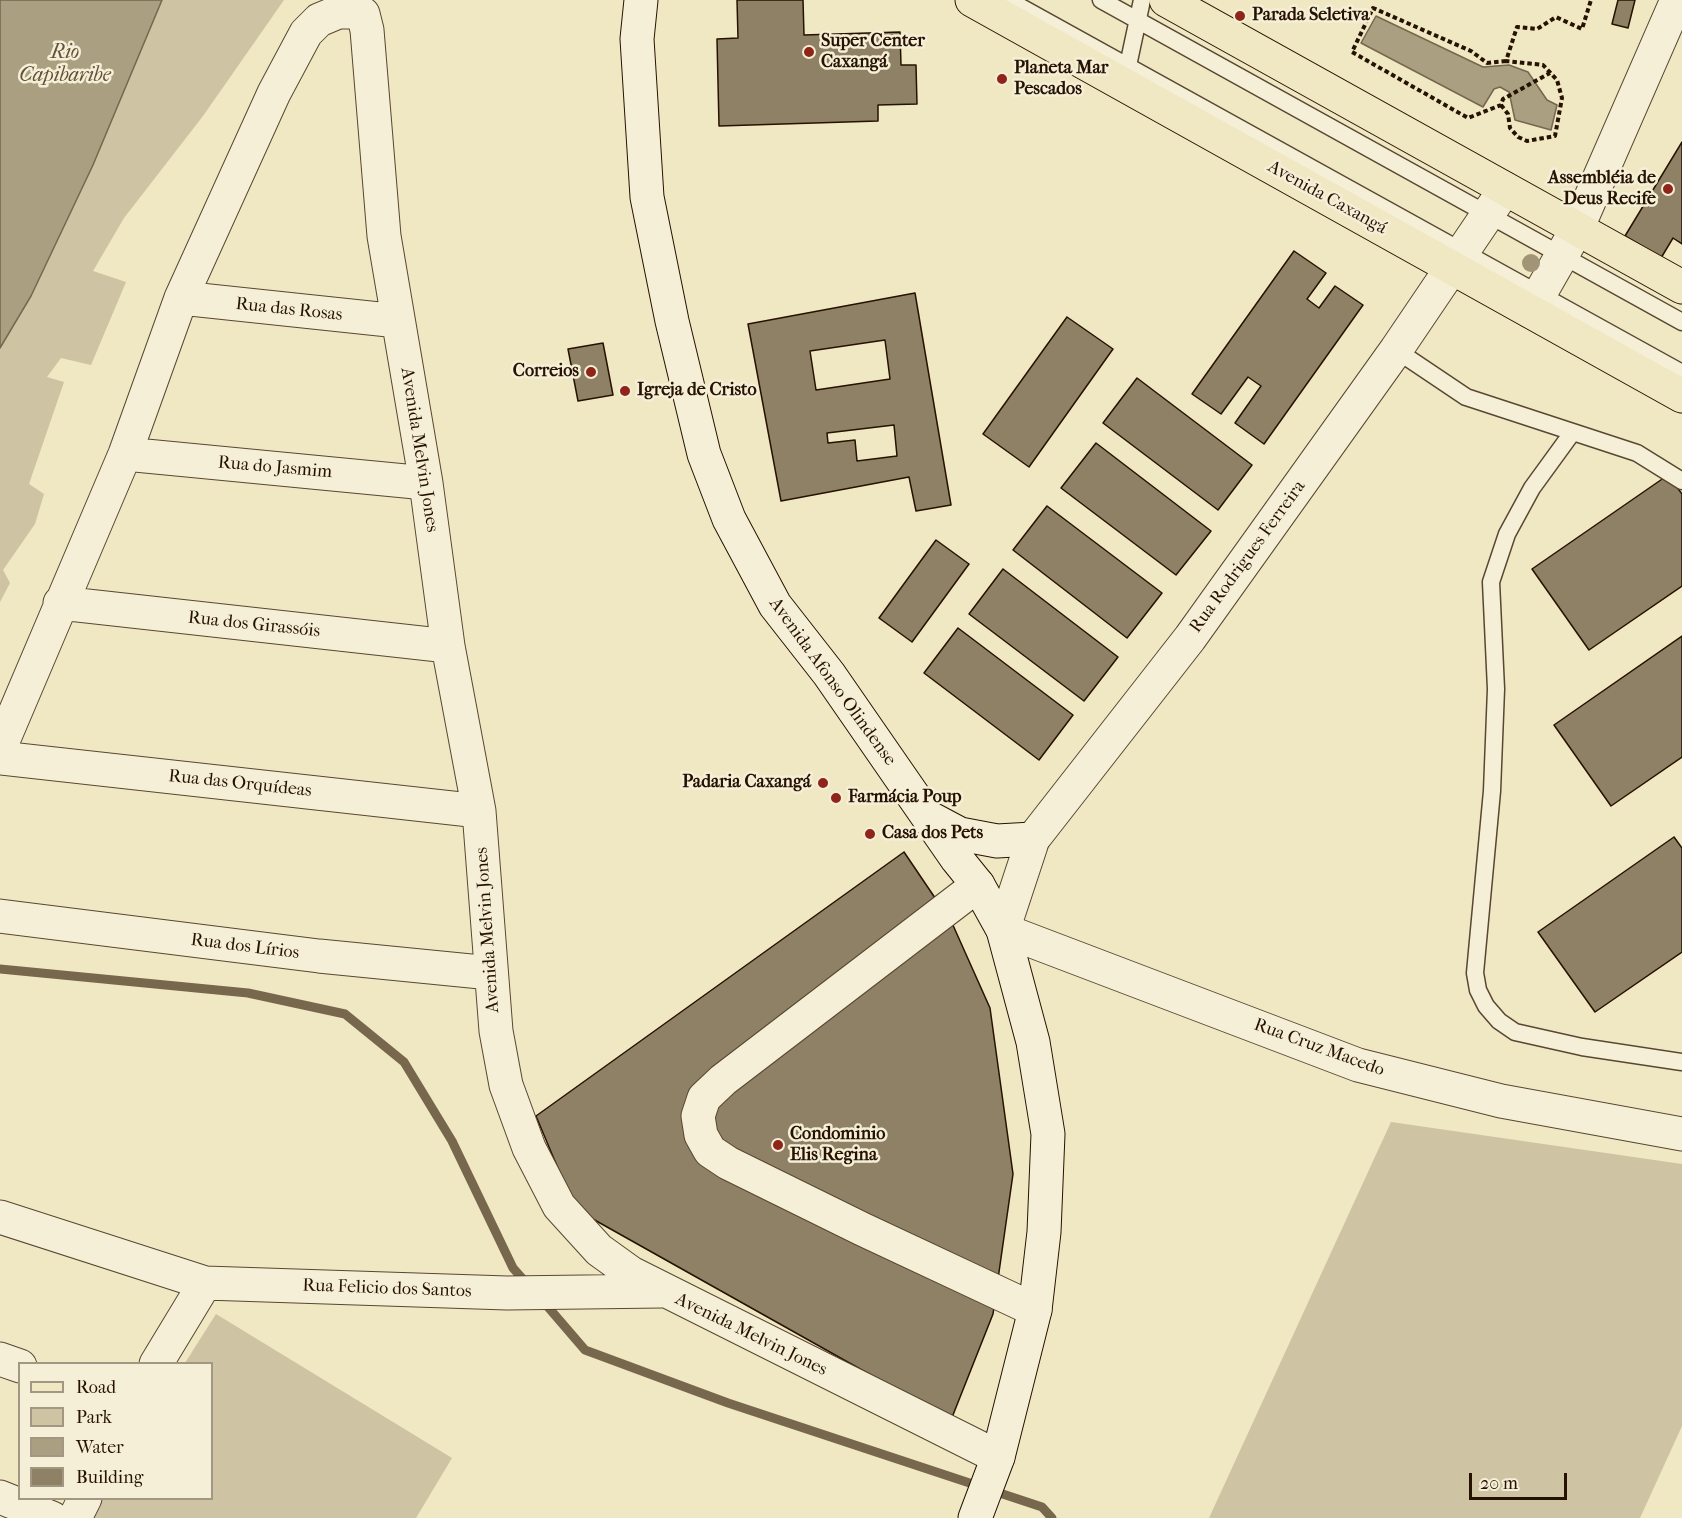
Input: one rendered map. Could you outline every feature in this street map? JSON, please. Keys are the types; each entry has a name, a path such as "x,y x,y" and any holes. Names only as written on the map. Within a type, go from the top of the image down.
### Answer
{"main road":[{"name":"Avenida Caxangá","path":"972,0 1126,75 1534,302 1682,396"},
{"path":"1166,0 1496,201 1569,242 1682,287"}],"street":[{"name":"Avenida Afonso Olindense","path":"641,0 637,51 647,197 672,321 704,454 729,519 775,605 829,674 978,885 1003,930 1033,1042 1048,1134 1044,1232 1035,1310 996,1462 977,1513"},
{"path":"1534,302 1569,242 1677,0"},
{"name":"Avenida Melvin Jones","path":"0,748 125,454 181,298 274,93 306,33 319,20 338,12 356,10 363,14 366,22 383,226 426,483 448,646 479,811 496,1031 506,1085 529,1148 559,1206 599,1250 662,1291 996,1462"},
{"name":"Rua Rodrigues Ferreira","path":"1003,930 1033,838 1190,638 1396,350 1496,201"},
{"name":"Rua das Rosas","path":"181,298 398,321"},
{"name":"Rua do Jasmim","path":"125,454 426,483"},
{"name":"Rua dos Girassóis","path":"60,603 448,646"},
{"name":"Rua das Orquídeas","path":"0,758 479,811"},
{"path":"928,817 960,834 997,841 1033,838"},
{"path":"978,885 723,1080 704,1098 698,1116 700,1134 710,1151 728,1163 1035,1310"},
{"name":"Rua dos Lírios","path":"0,916 307,955 491,973"},
{"name":"Rua Cruz Macedo","path":"1003,930 1358,1065 1501,1101 1682,1134"},
{"name":"Rua Felicio dos Santos","path":"0,1217 206,1283 507,1293 662,1291"},
{"path":"157,1362 206,1283"},
{"path":"0,1359 18,1365"},
{"path":"0,1497 52,1518"},
{"path":"75,1518 84,1500"}],"lane":[{"path":"1008,0 1126,75 1142,0"},
{"path":"1101,0 1138,21 1496,201"},
{"path":"1569,242 1682,322"},
{"path":"1534,302 1682,373"},
{"path":"1396,350 1466,397 1637,453 1682,481"},
{"path":"1572,433 1532,488 1507,534 1491,582 1496,689 1492,791 1475,973 1478,990 1486,1006 1499,1021 1515,1032 1582,1047 1682,1062"}],"path":[{"path":"1506,61 1517,27 1536,29 1556,17 1582,29 1590,0"},
{"path":"1373,8 1472,51 1487,63 1506,61 1544,65 1557,80 1562,98 1555,136 1527,141 1518,137 1510,128 1508,114 1501,105 1468,118 1352,52 1373,8"},
{"path":"1501,105 1503,99 1550,73"}],"green space":[{"path":"162,0 284,0 203,116 124,218 93,271 126,282 91,365 61,358 47,377 64,382 29,484 44,494 35,524 3,570 10,583 0,602 0,348 31,296 93,165"},
{"path":"1391,1122 1682,1164 1682,1426 1640,1518 1209,1518"},
{"path":"216,1314 452,1458 416,1518 90,1518 101,1500 213,1500 213,1362 186,1362"}],"water":[{"name":"Rio Capibaribe","path":"0,0 162,0 93,165 31,296 0,348"},
{"path":"1376,16 1483,67 1509,65 1528,72 1547,100 1557,105 1551,130 1515,120 1509,92 1500,87 1494,89 1483,107 1361,43"}],"building":[{"name":"Super Center Caxangá","path":"737,0 803,0 804,35 900,32 901,65 916,65 917,104 878,105 878,121 719,126 717,39 738,38"},
{"path":"1618,0 1635,0 1628,28 1612,24"},
{"name":"Assembléia de Deus Recife","path":"1682,142 1682,244 1673,238 1661,258 1625,236"},
{"path":"1294,251 1326,273 1307,299 1319,308 1335,286 1363,305 1264,444 1235,423 1261,386 1248,377 1221,414 1192,394"},
{"path":"915,293 951,505 916,511 909,477 781,501 748,324","holes":["885,340 890,379 816,390 810,351","894,425 897,456 857,461 855,440 828,443 827,433"]},
{"path":"1067,317 1113,349 1029,467 983,434"},
{"name":"Correios","path":"603,343 613,395 578,401 568,349"},
{"path":"1137,378 1252,465 1218,510 1103,423"},
{"path":"1096,443 1211,531 1176,575 1061,488"},
{"path":"1668,475 1682,494 1682,586 1589,650 1532,569"},
{"path":"1047,506 1162,593 1127,638 1013,550"},
{"path":"936,540 969,564 912,642 879,618"},
{"path":"1003,569 1118,657 1084,701 969,614"},
{"path":"958,628 1073,715 1039,760 924,673"},
{"path":"1682,636 1682,757 1611,806 1554,725"},
{"path":"1674,837 1682,848 1682,952 1595,1012 1538,932"},
{"name":"Condominio Elis Regina","path":"904,852 952,923 990,1008 1013,1174 993,1314 951,1420 575,1209 536,1116"}],"waterway":[{"path":"0,969 248,993 345,1014 404,1062 452,1141 513,1268 529,1286"},
{"path":"542,1300 585,1350 728,1403 1042,1507 1052,1518"}],"place":[{"name":"Parada Seletiva","path":"1240,16"},
{"name":"Super Center Caxangá","path":"809,52"},
{"name":"Planeta Mar Pescados","path":"1002,79"},
{"name":"Assembléia de Deus Recife","path":"1668,189"},
{"name":"Correios","path":"591,372"},
{"name":"Igreja de Cristo","path":"625,391"},
{"name":"Padaria Caxangá","path":"823,783"},
{"name":"Farmácia Poup","path":"836,798"},
{"name":"Casa dos Pets","path":"870,834"},
{"name":"Condominio Elis Regina","path":"778,1145"}]}
